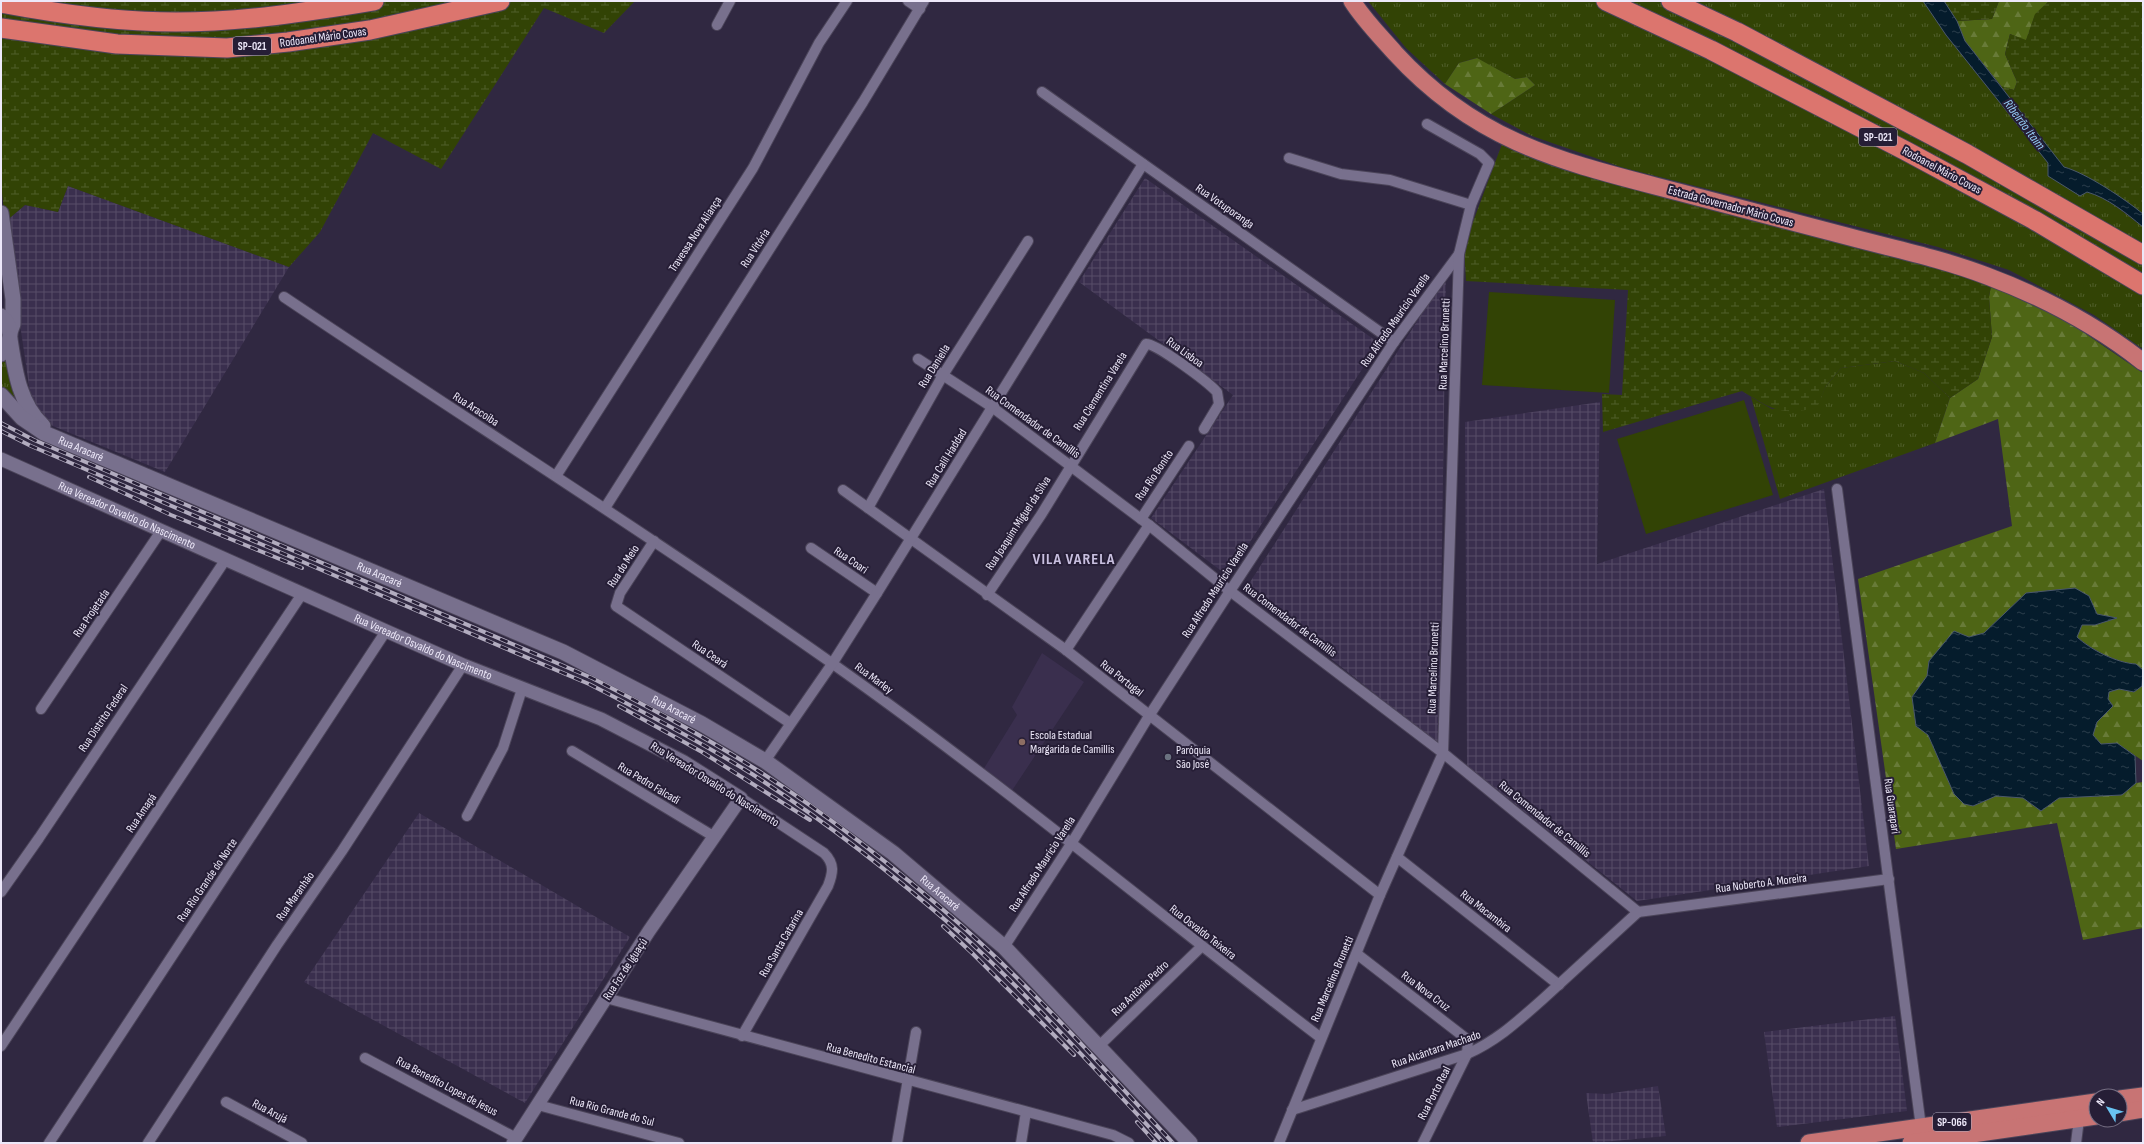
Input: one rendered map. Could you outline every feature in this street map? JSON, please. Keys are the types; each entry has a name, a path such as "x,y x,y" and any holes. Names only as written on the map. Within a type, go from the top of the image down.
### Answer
{"highway":[{"name":"SP-021","path":"1,3 87,17 175,22 268,17 374,1"},
{"name":"Rodoanel Mário Covas","path":"1,28 116,44 227,48 370,30 500,1"},
{"name":"Estrada Governador Mário Covas","path":"1352,1 1389,46 1435,92 1476,121 1515,142 1554,158 1598,172 1864,241 1987,276 2043,301 2095,328 2143,362"},
{"name":"Rodoanel Mário Covas","path":"1606,1 1710,50 1906,151 2034,220 2143,285"},
{"name":"SP-021","path":"1671,1 1737,32 1967,154 2143,255"},
{"path":"2128,1098 2143,1096"},
{"name":"SP-066","path":"1915,1139 2088,1104"},
{"path":"2128,1112 2143,1109"},
{"name":"SP-066","path":"1809,1143 1915,1139 1956,1140 2088,1117"}],"main road":[{"path":"1,213 13,313 8,347 1,354"},
{"path":"1,294 8,269"},
{"path":"1,316 8,324 10,336"},
{"name":"Rua Aracaré","path":"10,336 16,375 26,404 36,419 54,436"},
{"name":"Rua Aracaré","path":"1,395 30,424 54,436 563,652 702,724 765,761 893,853 1004,947 1190,1143"}],"street":[{"path":"717,25 730,1"},
{"name":"Travessa Nova Aliança","path":"556,476 753,168 819,43 847,1"},
{"path":"908,1 922,5"},
{"name":"Rua Vitória","path":"604,508 855,115 922,5"},
{"name":"Rua Votuporanga","path":"1042,92 1394,342"},
{"name":"Rua Marcelino Brunetti","path":"1279,1143 1380,895 1443,753 1459,254 1471,205 1488,166 1488,161 1480,154 1427,124"},
{"path":"1289,158 1348,175 1390,180 1471,205"},
{"name":"Rua Calil Haddad","path":"765,761 832,664 877,593 1143,164"},
{"name":"Rua Daniella","path":"868,508 943,375 1028,241"},
{"name":"Rua Alfredo Maurício Varella","path":"1004,947 1071,844 1149,716 1230,590 1394,342 1459,254"},
{"name":"Rua Aracoiba","path":"284,297 465,418 654,541"},
{"name":"Rua Lisboa","path":"1140,351 1146,344 1155,346 1215,390 1220,399 1219,404 1204,429"},
{"name":"Rua Clementina Varela","path":"1070,465 1140,351"},
{"name":"Rua Comendador de Camillis","path":"918,359 992,407 1145,522 1230,590 1443,753 1638,912"},
{"name":"Rua Rio Bonito","path":"1066,650 1145,522 1189,446"},
{"name":"Rua Vereador Osvaldo do Nascimento","path":"1,459 463,665 601,719 684,762 741,798 831,860"},
{"name":"Rua Joaquim Miguel da Silva","path":"987,595 1041,515 1070,465"},
{"name":"Rua Guarapari","path":"1837,489 1889,879 1915,1139"},
{"name":"Rua Portugal","path":"843,490 911,538 987,595 1066,650 1380,895"},
{"name":"Rua Projetada","path":"41,708 161,531"},
{"name":"Rua do Meio","path":"616,606 620,593 654,541"},
{"name":"Rua Marley","path":"654,541 832,664 952,752 1071,844"},
{"name":"Rua Coari","path":"811,548 877,593"},
{"name":"Rua Distrito Federal","path":"1,892 44,831 226,559"},
{"name":"Rua Amapá","path":"1,1046 302,594"},
{"name":"Rua Ceará","path":"616,606 790,723"},
{"name":"Rua Rio Grande do Norte","path":"49,1143 386,631"},
{"name":"Rua Maranhão","path":"148,1143 277,945 346,844 463,665"},
{"path":"467,816 503,748 522,689"},
{"name":"Rua Pedro Falcadi","path":"572,751 713,836"},
{"name":"Rua Foz de Iguaçú","path":"515,1140 606,998 713,836 741,798"},
{"name":"Rua Osvaldo Teixeira","path":"1071,844 1201,947 1321,1038"},
{"name":"Rua Macambira","path":"1397,857 1559,985"},
{"name":"Rua Santa Catarina","path":"742,1036 828,886 833,870 831,860"},
{"name":"Rua Noberto A. Moreira","path":"1638,912 1889,879"},
{"name":"Rua Alcântara Machado","path":"1292,1110 1467,1054 1488,1045 1503,1034 1559,985 1638,912"},
{"name":"Rua Antônio Pedro","path":"1098,1047 1201,947"},
{"name":"Rua Nova Cruz","path":"1357,954 1464,1036 1469,1044 1467,1054"},
{"name":"Rua Benedito Estancial","path":"606,998 1113,1136 1129,1143"},
{"path":"897,1143 916,1032"},
{"name":"Rua Porto Real","path":"1423,1143 1467,1054"},
{"name":"Rua Benedito Lopes de Jesus","path":"365,1058 515,1140"},
{"name":"Rua Arujá","path":"226,1102 302,1143"},
{"name":"Rua Rio Grande do Sul","path":"538,1105 679,1143"},
{"path":"1021,1143 1026,1112"},
{"path":"2076,1143 2078,1119"}],"shaded area":[{"path":"1145,178 1379,343 1228,576 1151,518 1233,395 1079,282"},
{"path":"68,186 289,267 165,472 53,426 41,417 31,399 5,222 25,205 58,212"},
{"path":"1446,276 1439,745 1245,590"},
{"path":"1600,402 1597,564 1824,489 1869,866 1637,901 1467,766 1465,422"},
{"name":"Escola Estadual Margarida de Camillis","path":"1042,653 1084,682 1011,792 983,770 1017,715 1012,707"},
{"path":"419,813 630,937 525,1103 304,982"},
{"path":"1895,1016 1907,1111 1777,1127 1764,1032"},
{"path":"1658,1086 1666,1136 1593,1143 1586,1093 1607,1094"}],"green space":[{"path":"8,1 635,1 604,33 544,8 441,169 373,133 320,232 289,267 68,186 58,212 25,205 5,222 1,183 1,15"},
{"path":"1368,1 1923,1 1946,35 2048,163 2087,192 2097,195 2114,205 2143,227 2143,349 2094,315 2009,270 1938,247 1624,168 1532,136 1491,114 1535,85 1527,77 1515,79 1476,58 1459,63 1445,84 1406,48"},
{"path":"1944,1 1999,1 1992,19 1957,21"},
{"path":"1999,1 2049,1 2035,15 2026,41 2010,34 2005,54 2017,82 2014,90 2002,87 1965,41 1957,21 1992,19"},
{"path":"2049,1 2143,1 2143,214 2129,203 2084,175 2064,168 2001,86 2014,90 2017,82 2005,54 2010,34 2026,40 2035,14"},
{"path":"1477,58 1515,79 1527,77 1535,85 1491,114 1445,84 1459,63"},
{"path":"1502,144 1539,161 1605,182 1917,262 1991,286 1989,297 1992,337 1978,379 1950,398 1924,373 1895,361 1841,368 1826,386 1817,408 1793,411 1777,410 1742,391 1603,432 1602,394 1622,395 1628,290 1466,281 1464,246"},
{"path":"1991,286 2067,321 2143,373 2143,670 2136,664 2121,661 2105,655 2077,637 2082,625 2095,625 2116,618 2097,614 2089,596 2063,589 2026,593 1984,633 1969,637 1929,661 1927,676 1912,697 1916,726 1928,735 1954,794 1973,806 1996,796 2023,798 2041,811 2059,798 2122,795 2136,783 2143,782 2143,928 2083,940 2057,823 1896,849 1858,579 2012,526 1998,419 1935,443 1950,398 1978,379 1992,337 1989,297"},
{"path":"1489,292 1615,300 1609,393 1482,385"},
{"path":"8,354 16,405 1,389 1,359"},
{"path":"1895,361 1924,373 1950,398 1935,443 1780,499 1751,397 1772,409 1816,408 1826,386 1841,368"},
{"path":"1744,400 1773,495 1646,534 1617,439"},
{"path":"2143,675 2143,761 2117,743 2101,744 2093,735 2097,722 2113,706 2108,699 2109,691 2119,689 2134,692 2142,686"}],"water":[{"name":"Ribeirão Itaim","path":"1923,1 1944,1 1957,21 1965,41 2064,167 2083,175 2116,194 2143,214 2143,227 2123,211 2102,198 2087,192 2080,196 2048,176 2048,163 1946,35"},
{"path":"2075,588 2089,596 2097,614 2117,618 2095,625 2082,625 2077,637 2089,647 2105,655 2121,661 2136,664 2143,670 2142,686 2134,692 2119,689 2109,692 2108,699 2113,706 2097,722 2093,735 2101,744 2117,743 2135,756 2136,783 2122,795 2059,798 2041,811 2023,798 1996,796 1973,806 1964,804 1954,794 1928,735 1916,726 1912,697 1927,676 1929,661 1954,631 1969,637 1984,633 2026,593"}],"railway":[{"path":"1,423 34,440 592,678 676,722 737,757 811,806 863,844 889,864 963,927 1018,979 1173,1143"},
{"path":"1,431 31,446 589,684 671,727 752,774 806,810 858,849 910,890 959,932 1038,1009 1164,1143"},
{"path":"89,477 171,515 302,568"},
{"path":"619,706 702,752 810,820"},
{"path":"943,926 1074,1055"},
{"path":"1137,1122 1156,1143"}],"place":[{"name":"Escola Estadual Margarida de Camillis","path":"1022,742"},
{"name":"Paróquia São José","path":"1168,757"}],"district":[{"name":"VILA VARELA","path":"1074,558"}]}
